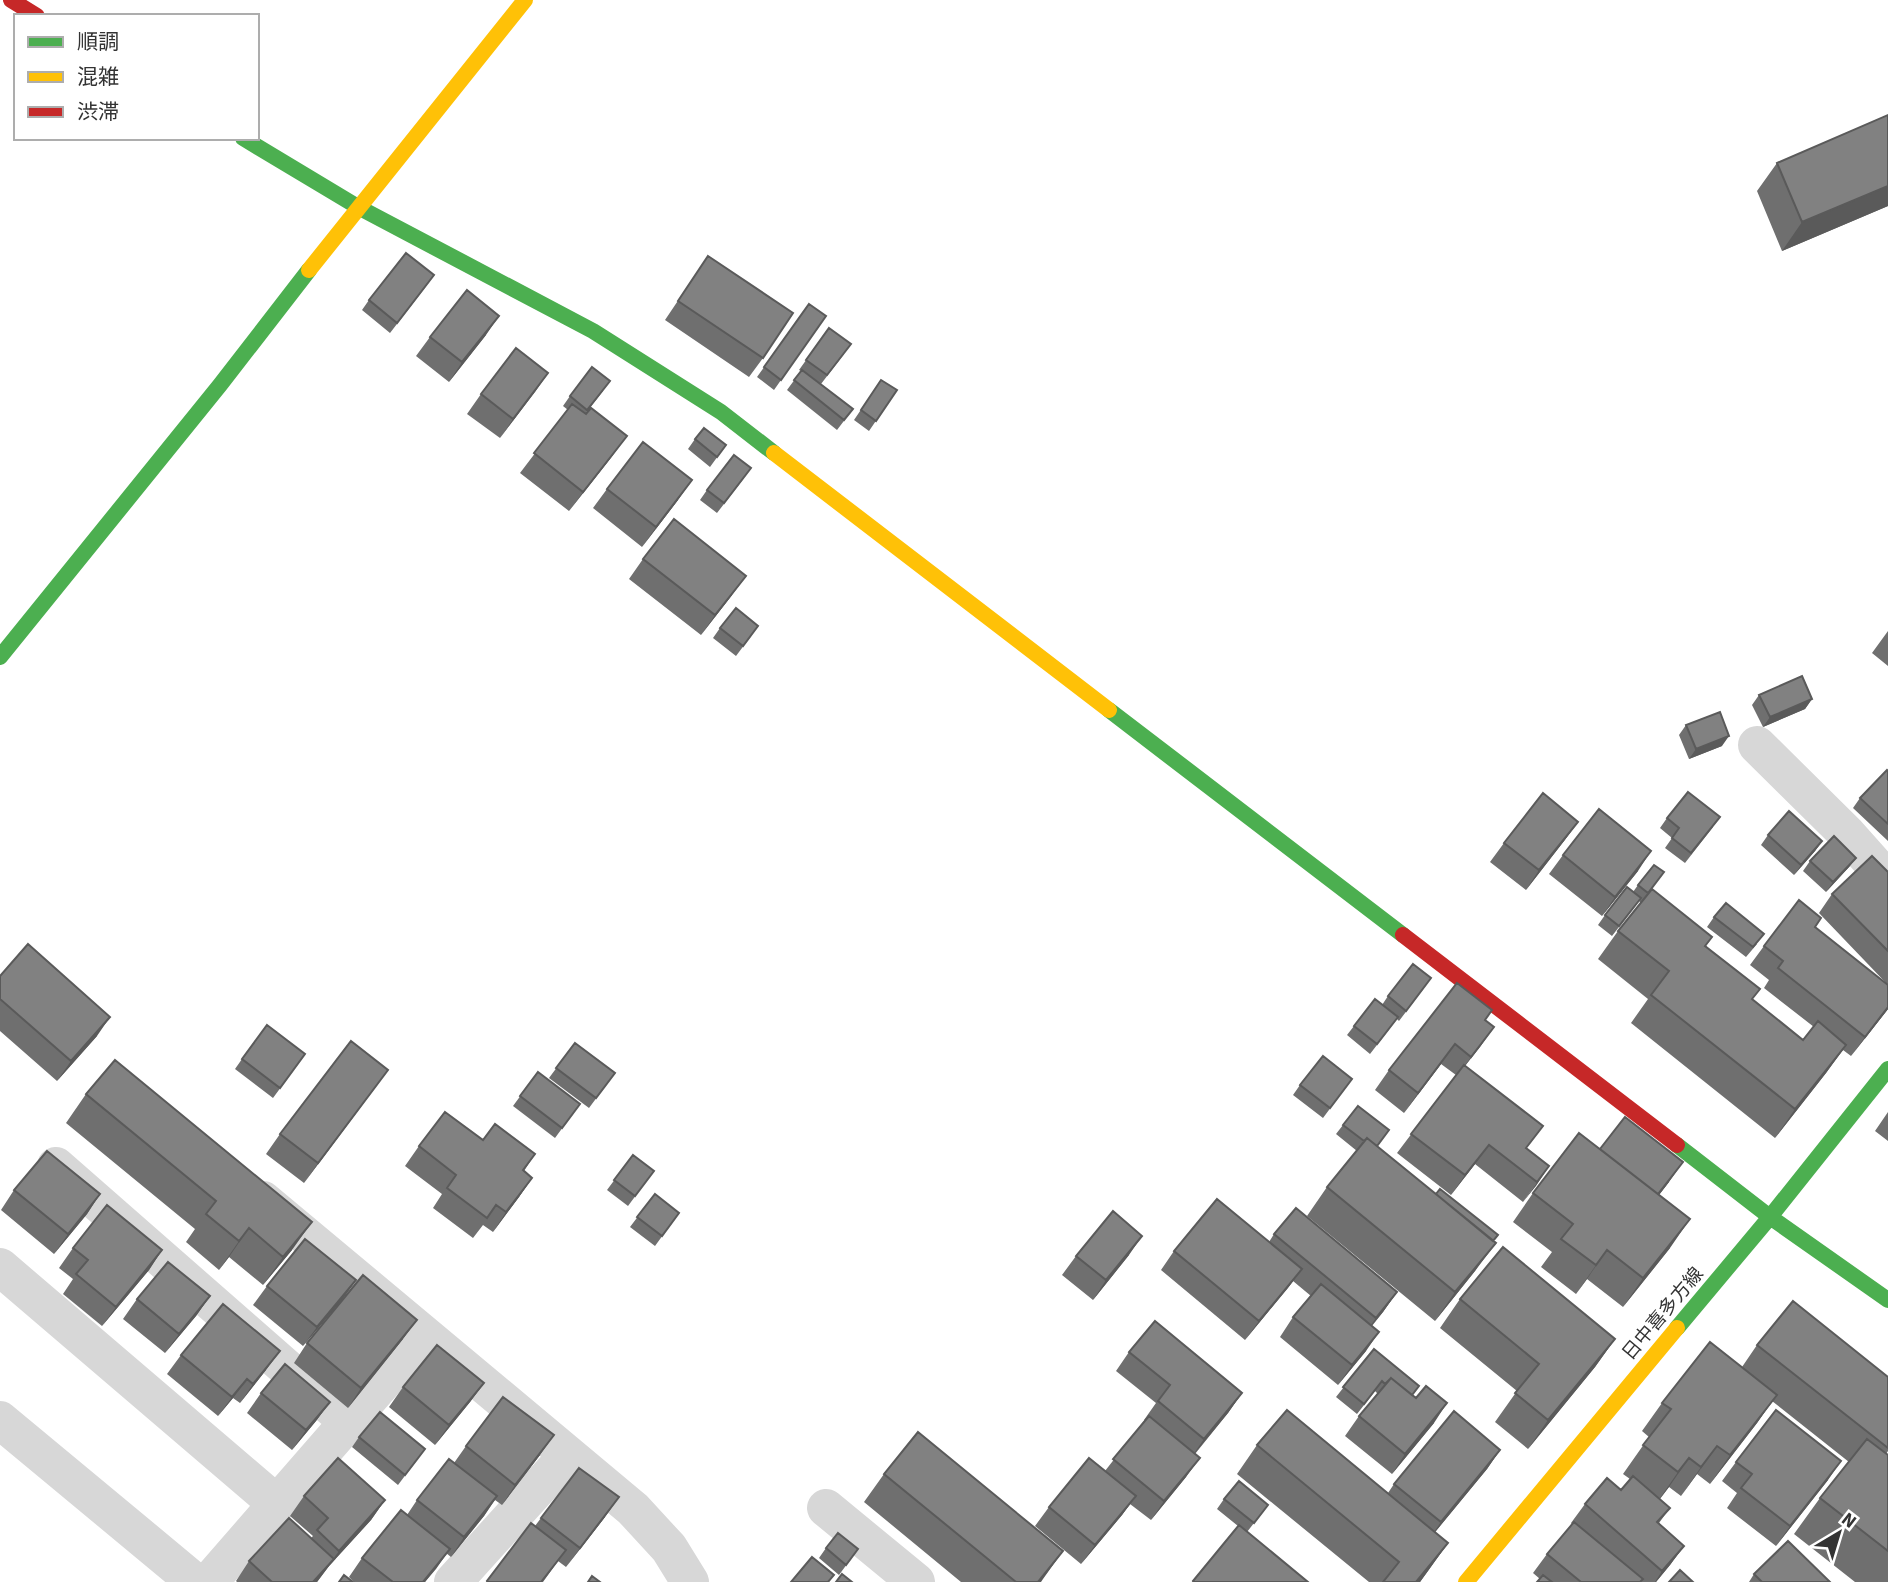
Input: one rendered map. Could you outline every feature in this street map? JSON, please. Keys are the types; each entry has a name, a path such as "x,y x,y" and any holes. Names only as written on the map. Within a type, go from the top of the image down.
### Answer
{"street":[{"path":"11,0 34,14"},
{"path":"0,657 525,0"},
{"path":"246,140 358,207 593,331 721,412 1770,1217 1888,1300"},
{"path":"1757,745 1846,833 1888,880"},
{"name":"日中喜多方線","path":"1466,1582 1770,1217 1888,1069"},
{"path":"46,1157 348,1422"},
{"path":"232,1175 633,1509 668,1548 691,1582"},
{"path":"0,1267 277,1504"},
{"path":"209,1582 424,1335"},
{"path":"0,1420 195,1582"},
{"path":"453,1582 568,1455"},
{"path":"826,1508 916,1582"}],"building":[{"path":"1888,115 1888,186 1802,222 1777,163"},
{"path":"406,253 434,275 397,323 369,300"},
{"path":"708,256 793,313 763,358 678,301"},
{"path":"467,290 499,316 462,362 430,337"},
{"path":"809,304 826,316 781,380 764,367"},
{"path":"829,328 851,344 827,375 806,360"},
{"path":"516,348 548,373 513,419 481,394"},
{"path":"592,367 610,381 587,410 570,396"},
{"path":"802,370 853,409 844,420 794,380"},
{"path":"881,380 897,390 876,421 861,410"},
{"path":"572,404 586,414 591,408 627,436 583,492 534,453"},
{"path":"704,428 726,445 717,457 695,439"},
{"path":"643,442 692,480 656,527 607,489"},
{"path":"734,455 751,468 724,503 707,490"},
{"path":"674,519 746,576 715,615 643,559"},
{"path":"736,608 758,626 743,646 720,628"},
{"path":"1802,676 1812,699 1770,717 1759,695"},
{"path":"1720,712 1729,736 1696,749 1686,725"},
{"path":"1888,771 1888,824 1860,798"},
{"path":"1688,792 1720,817 1691,853 1672,838 1679,828 1667,818"},
{"path":"1543,793 1578,822 1539,870 1504,843"},
{"path":"1599,809 1651,851 1615,897 1563,855"},
{"path":"1789,811 1822,841 1801,865 1768,835"},
{"path":"1834,836 1856,858 1833,882 1810,861"},
{"path":"1872,856 1888,872 1888,951 1832,894"},
{"path":"1654,865 1664,872 1648,893 1638,885"},
{"path":"1627,887 1641,898 1619,926 1605,915"},
{"path":"1652,889 1712,937 1705,946 1760,989 1752,999 1803,1040 1818,1021 1846,1045 1795,1109 1651,995 1669,971 1618,931"},
{"path":"1799,900 1821,918 1815,927 1888,985 1888,1007 1865,1037 1778,968 1783,961 1764,946"},
{"path":"1726,903 1764,934 1753,947 1714,917"},
{"path":"28,944 110,1017 71,1061 0,999 0,976"},
{"path":"1413,964 1431,978 1406,1011 1388,996"},
{"path":"1457,983 1492,1010 1485,1020 1494,1027 1471,1057 1455,1044 1418,1093 1389,1070"},
{"path":"1375,999 1398,1017 1377,1044 1354,1026"},
{"path":"267,1025 305,1054 280,1088 242,1059"},
{"path":"351,1041 388,1070 318,1163 280,1134"},
{"path":"575,1043 615,1073 596,1098 556,1068"},
{"path":"1323,1056 1352,1079 1330,1108 1300,1085"},
{"path":"115,1060 312,1222 283,1257 249,1228 239,1241 206,1214 216,1201 86,1094"},
{"path":"1464,1065 1543,1126 1526,1148 1549,1166 1537,1182 1489,1145 1465,1175 1411,1134"},
{"path":"538,1072 580,1104 562,1128 520,1096"},
{"path":"1358,1106 1389,1130 1377,1146 1367,1138 1364,1141 1343,1125"},
{"path":"445,1112 483,1140 495,1124 535,1154 523,1170 532,1178 506,1212 496,1205 487,1218 447,1188 456,1175 419,1146"},
{"path":"1625,1117 1683,1162 1658,1194 1600,1149"},
{"path":"1579,1133 1690,1219 1643,1278 1607,1250 1596,1265 1561,1239 1573,1224 1533,1193"},
{"path":"1367,1138 1496,1243 1455,1292 1327,1187"},
{"path":"47,1151 100,1194 68,1234 14,1190"},
{"path":"633,1155 654,1171 635,1196 614,1180"},
{"path":"1440,1189 1498,1235 1493,1241 1436,1194"},
{"path":"655,1194 679,1213 662,1236 637,1217"},
{"path":"1217,1199 1302,1269 1259,1321 1174,1251"},
{"path":"107,1205 162,1250 116,1307 76,1274 88,1260 73,1248"},
{"path":"1296,1208 1397,1292 1376,1318 1274,1234"},
{"path":"1113,1211 1142,1236 1106,1280 1076,1256"},
{"path":"305,1239 356,1280 317,1327 267,1286"},
{"path":"1503,1247 1615,1339 1548,1420 1515,1393 1539,1364 1460,1299"},
{"path":"168,1262 210,1296 179,1334 137,1299"},
{"path":"363,1275 417,1320 361,1388 307,1343"},
{"path":"1321,1284 1379,1332 1352,1365 1293,1317"},
{"path":"1793,1301 1888,1377 1888,1448 1757,1345"},
{"path":"223,1304 280,1351 253,1384 247,1379 232,1397 181,1355"},
{"path":"1155,1321 1242,1393 1204,1439 1158,1401 1170,1385 1129,1352"},
{"path":"1710,1342 1777,1395 1730,1455 1717,1446 1701,1467 1689,1458 1678,1472 1643,1445 1671,1409 1662,1403"},
{"path":"437,1345 484,1383 449,1425 403,1387"},
{"path":"1374,1349 1419,1386 1412,1395 1391,1378 1385,1384 1382,1381 1364,1404 1343,1387"},
{"path":"285,1364 330,1402 306,1430 261,1393"},
{"path":"1391,1378 1416,1398 1426,1386 1447,1403 1405,1454 1359,1416"},
{"path":"503,1397 554,1435 515,1485 466,1446"},
{"path":"1287,1410 1448,1543 1416,1582 1383,1582 1399,1562 1257,1445"},
{"path":"1776,1410 1841,1461 1790,1526 1741,1488 1752,1474 1736,1462"},
{"path":"1454,1411 1500,1450 1441,1522 1394,1484"},
{"path":"380,1412 425,1449 405,1475 359,1437"},
{"path":"1149,1416 1200,1458 1164,1501 1113,1459"},
{"path":"918,1432 1063,1551 1038,1582 1016,1582 884,1474"},
{"path":"1867,1439 1888,1455 1888,1551 1820,1498"},
{"path":"338,1458 385,1500 339,1551 317,1530 328,1518 304,1496"},
{"path":"1089,1458 1136,1496 1095,1545 1049,1507"},
{"path":"449,1459 497,1496 464,1537 417,1500"},
{"path":"579,1468 619,1497 580,1548 541,1518"},
{"path":"1633,1476 1670,1508 1657,1522 1684,1546 1662,1571 1585,1504 1607,1478 1621,1490"},
{"path":"1239,1481 1268,1505 1254,1523 1224,1499"},
{"path":"401,1510 450,1549 423,1582 393,1582 362,1558"},
{"path":"289,1518 334,1559 313,1582 272,1582 249,1561"},
{"path":"1574,1522 1643,1579 1640,1582 1581,1582 1547,1554"},
{"path":"531,1523 566,1550 541,1582 488,1582 487,1581"},
{"path":"1239,1525 1308,1582 1194,1582"},
{"path":"838,1533 858,1549 846,1565 826,1548"},
{"path":"1788,1541 1830,1582 1762,1582 1754,1574"},
{"path":"812,1557 834,1575 828,1582 791,1582"},
{"path":"1680,1570 1693,1582 1669,1582"},
{"path":"842,1574 852,1582 836,1582"},
{"path":"344,1575 353,1582 339,1582"},
{"path":"1543,1575 1552,1582 1537,1582"},
{"path":"592,1576 600,1582 588,1582"}],"traffic: fast":[{"path":"246,140 358,207 593,331 721,412 774,453"},
{"path":"0,657 220,385 309,270"},
{"path":"1109,710 1403,935"},
{"path":"1677,1328 1888,1069"},
{"path":"1677,1145 1770,1217 1888,1300"}],"traffic: slow":[{"path":"309,270 525,0"},
{"path":"774,453 1109,710"},
{"path":"1466,1582 1677,1328"}],"traffic: jam":[{"path":"11,0 34,14"},
{"path":"1403,935 1677,1145"}]}
